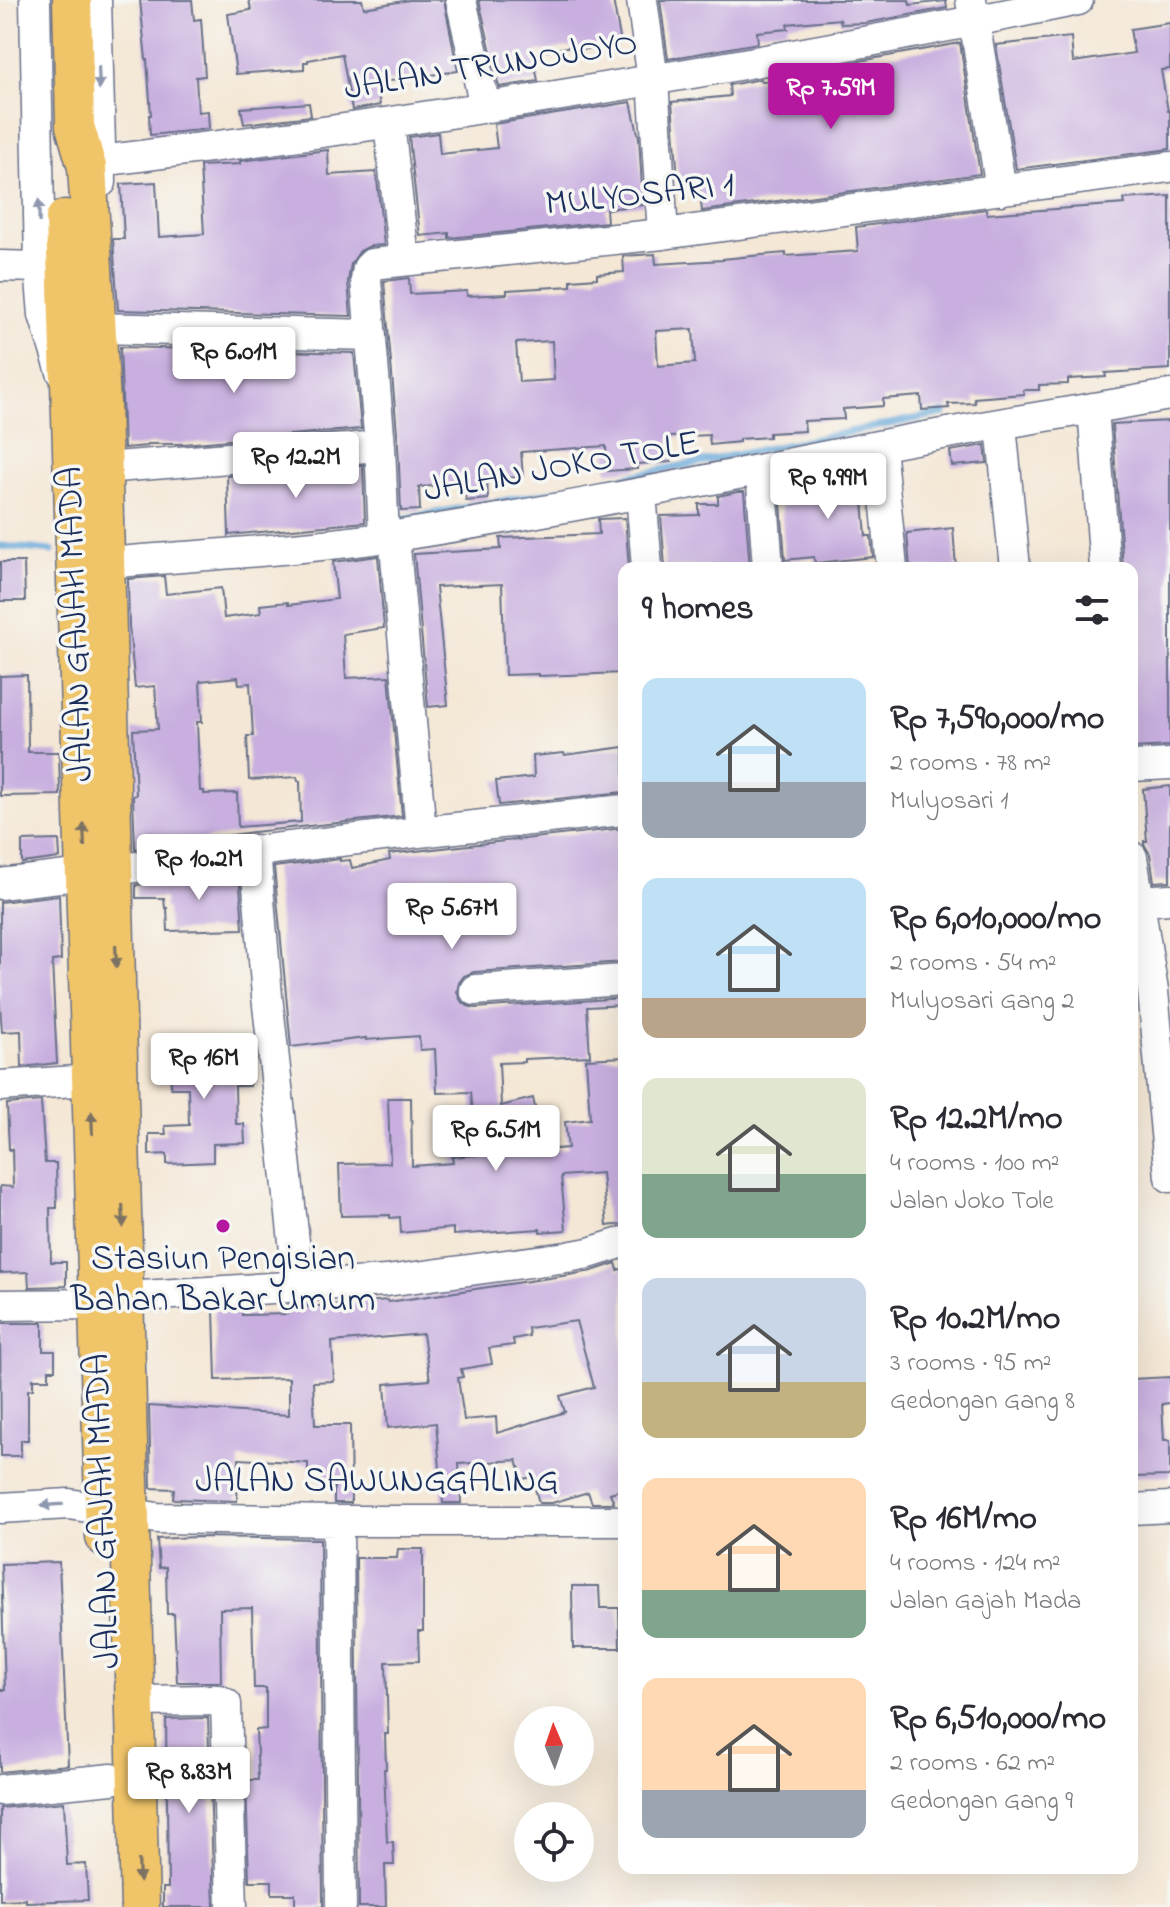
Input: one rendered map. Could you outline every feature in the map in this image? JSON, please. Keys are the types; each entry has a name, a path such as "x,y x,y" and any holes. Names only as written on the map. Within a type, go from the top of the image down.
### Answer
{"main road":[{"name":"JALAN GAJAH MADA","path":"72,0 75,126 87,167 86,399 99,872 103,1301"},
{"name":"JALAN GAJAH MADA","path":"86,399 103,468 106,563 91,1080 117,1511 135,1701 140,1907"},
{"name":"JALAN GAJAH MADA","path":"114,1907 112,1779 117,1511"}],"street":[{"name":"JALAN GAJAH MADA","path":"35,0 40,267 44,315 86,399"},
{"name":"JALAN GAJAH MADA","path":"86,399 98,328 102,161 96,0"},
{"path":"461,0 485,107"},
{"path":"642,0 653,80 663,234"},
{"name":"JALAN TRUNOJOYO","path":"102,161 389,123 653,80 973,11 1078,0"},
{"path":"973,11 1001,190"},
{"path":"389,123 404,259"},
{"name":"MULYOSARI 1","path":"421,831 386,530 366,280 372,264 663,234 1170,167"},
{"path":"0,266 40,267"},
{"path":"98,328 371,335"},
{"name":"JALAN JOKO TOLE","path":"106,563 266,550 641,493 880,446 1170,395"},
{"path":"1093,408 1105,562"},
{"path":"1001,425 1014,562"},
{"path":"103,468 380,446"},
{"path":"880,446 891,562"},
{"path":"761,471 768,562"},
{"path":"641,493 647,562"},
{"path":"1138,766 1170,764"},
{"path":"0,884 255,850 618,811"},
{"path":"255,850 267,996 299,1287"},
{"path":"1170,899 1138,901 1161,990 1170,1177"},
{"path":"475,990 618,980"},
{"path":"0,1086 91,1080"},
{"path":"0,1305 386,1281 567,1257 618,1244"},
{"name":"JALAN SAWUNGGALING","path":"0,1508 69,1504 157,1518 618,1521"},
{"path":"1138,1509 1170,1507"},
{"path":"338,1521 341,1907"},
{"path":"135,1701 219,1700 226,1704 232,1907"},
{"path":"0,1790 112,1779"}],"building":[{"path":"140,0 192,0 194,20 201,19 205,76 196,77 198,112 208,111 209,129 150,135 147,60"},
{"path":"249,0 362,0 364,8 409,0 444,0 458,71 376,83 380,105 352,110 342,54 308,60 304,62 304,69 236,74 228,14 251,10"},
{"path":"479,0 613,0 621,43 574,51 573,46 533,53 538,81 499,87"},
{"path":"660,0 909,0 910,5 946,1 947,8 866,23 841,24 840,19 787,24 788,29 757,32 758,43 668,59"},
{"path":"1170,23 1170,69 1161,70 1170,111 1170,149 1016,169 996,45 1071,37 1073,62 1134,53 1130,29"},
{"path":"960,43 980,174 702,211 698,177 678,179 672,102 730,96 729,85 833,73 832,66"},
{"path":"631,102 639,138 643,205 606,209 607,222 449,238 449,233 420,236 409,137 438,133 440,154 497,148 494,124"},
{"path":"309,103 311,116 244,124 241,108"},
{"path":"328,150 329,175 376,170 384,245 370,246 360,251 351,264 348,282 351,316 118,310 113,239 124,239 121,184 156,182 159,237 204,234 200,166 240,164 240,161"},
{"path":"1170,196 1170,369 1068,379 1068,384 1039,385 1039,390 1023,390 1024,394 974,398 975,403 948,404 949,408 922,410 921,396 883,399 883,406 843,409 844,419 804,421 805,431 769,433 769,437 739,439 739,442 710,445 709,435 670,437 671,462 637,464 637,469 607,471 606,446 521,452 523,477 487,479 488,499 466,501 464,484 419,487 420,510 401,511 384,281 409,278 410,294 467,291 467,296 507,294 507,290 571,286 571,280 624,272 623,256 655,254 656,264 786,253 786,256 858,251 856,227 986,209 987,214 1125,204 1124,199","holes":["693,329 695,363 658,366 656,331","552,341 554,380 519,382 516,343"]},
{"path":"120,347 354,353 361,429 124,448"},
{"path":"1170,421 1170,746 1138,748 1138,562 1123,562 1112,424"},
{"path":"985,445 987,463 952,466 950,451"},
{"path":"363,465 365,522 229,535 227,476"},
{"path":"860,468 866,536 871,536 873,557 825,562 815,562 814,557 785,560 781,503 809,500 807,479"},
{"path":"744,492 750,562 665,562 661,516 699,515 699,504 718,504 718,496"},
{"path":"625,518 629,562 618,562 618,673 505,675 502,584 436,587 448,705 428,707 414,554 501,549 500,538 599,534 598,519"},
{"path":"953,528 956,562 909,562 907,533"},
{"path":"378,556 384,628 343,634 346,678 389,676 402,816 135,849 133,730 158,729 155,686 135,688 128,579 164,576 166,594 221,588 224,618 261,613 260,605 337,599 333,562","holes":["238,677 239,684 250,683 253,736 247,736 249,780 297,777 300,781 301,822 238,827 237,793 204,794 200,791 197,722 202,722 200,681"]},
{"path":"0,562 24,562 25,601 0,601"},
{"path":"27,675 28,752 59,752 60,795 0,796 0,676"},
{"path":"618,748 618,793 499,805 496,781 534,777 533,756"},
{"path":"1170,786 1170,881 1154,882 1150,854 1144,844 1147,841 1143,789"},
{"path":"618,829 618,962 474,972 464,976 459,983 457,992 461,1001 475,1008 618,998 618,1005 587,1007 590,1056 499,1063 501,1106 533,1098 537,1117 475,1132 471,1092 437,1093 435,1049 420,1050 419,1036 366,1038 291,1047 274,867 340,859 350,860 352,868 390,860 389,854"},
{"path":"59,840 60,858 22,863 22,841"},
{"path":"239,871 243,929 168,931 164,898 136,898 136,885"},
{"path":"59,895 61,960 52,961 57,1063 22,1067 21,1031 2,1032 0,902"},
{"path":"194,1037 194,1048 249,1046 250,1086 235,1086 236,1124 244,1124 245,1143 213,1144 213,1162 167,1164 167,1154 149,1155 149,1134 166,1134 165,1126 189,1125 188,1088 171,1088 169,1038"},
{"path":"618,1057 618,1225 607,1226 602,1173 561,1176 566,1230 453,1235 453,1228 401,1233 400,1217 341,1216 339,1164 390,1163 388,1098 411,1098 412,1166 453,1163 452,1157 568,1148 565,1122 590,1119 586,1059"},
{"path":"41,1101 45,1163 56,1163 57,1208 50,1208 51,1262 66,1262 66,1286 29,1287 28,1272 0,1273 0,1186 13,1187 7,1104"},
{"path":"616,1263 618,1491 610,1493 614,1503 592,1503 588,1492 552,1503 539,1503 532,1477 523,1479 517,1460 459,1464 461,1503 443,1503 436,1423 388,1428 385,1384 430,1380 423,1334 332,1342 334,1381 313,1382 315,1425 350,1425 351,1503 334,1503 334,1484 321,1484 321,1472 308,1472 308,1463 239,1459 237,1501 173,1499 174,1489 151,1488 149,1406 289,1415 289,1378 216,1380 214,1310 210,1310 242,1308 242,1315 288,1314 288,1305 306,1304 307,1307 388,1302 592,1271","holes":["576,1321 594,1387 560,1396 565,1412 497,1433 496,1417 464,1420 458,1378 463,1377 461,1369 492,1364 489,1348 514,1345 513,1339 529,1336 528,1328"]},
{"path":"0,1323 43,1323 43,1351 55,1351 55,1370 49,1370 49,1379 33,1379 33,1389 28,1390 28,1440 21,1440 21,1456 1,1456"},
{"path":"1170,1377 1170,1403 1162,1404 1164,1440 1170,1440 1170,1476 1138,1477 1138,1379"},
{"path":"157,1539 320,1539 323,1907 295,1907 295,1894 272,1894 272,1881 249,1881 246,1780 258,1780 256,1730 266,1729 266,1688 254,1688 252,1608 220,1609 221,1682 177,1682 174,1614 167,1614 166,1567 159,1568"},
{"path":"398,1549 423,1549 423,1631 418,1631 419,1661 386,1662 388,1734 385,1734 384,1769 387,1842 393,1842 394,1865 385,1865 386,1907 359,1907 356,1558 397,1558"},
{"path":"59,1562 68,1765 0,1772 0,1690 5,1690 1,1564"},
{"path":"572,1586 599,1586 600,1608 618,1608 618,1648 573,1648"},
{"path":"208,1718 214,1907 163,1907 163,1888 168,1888 166,1719"},
{"path":"64,1802 67,1865 86,1864 88,1900 0,1900 0,1808"}],"waterway":[{"path":"390,521 547,493 944,413"},
{"path":"0,546 52,551"}],"place":[{"name":"Stasiun Pengisian Bahan Bakar Umum","path":"223,1226"}]}
